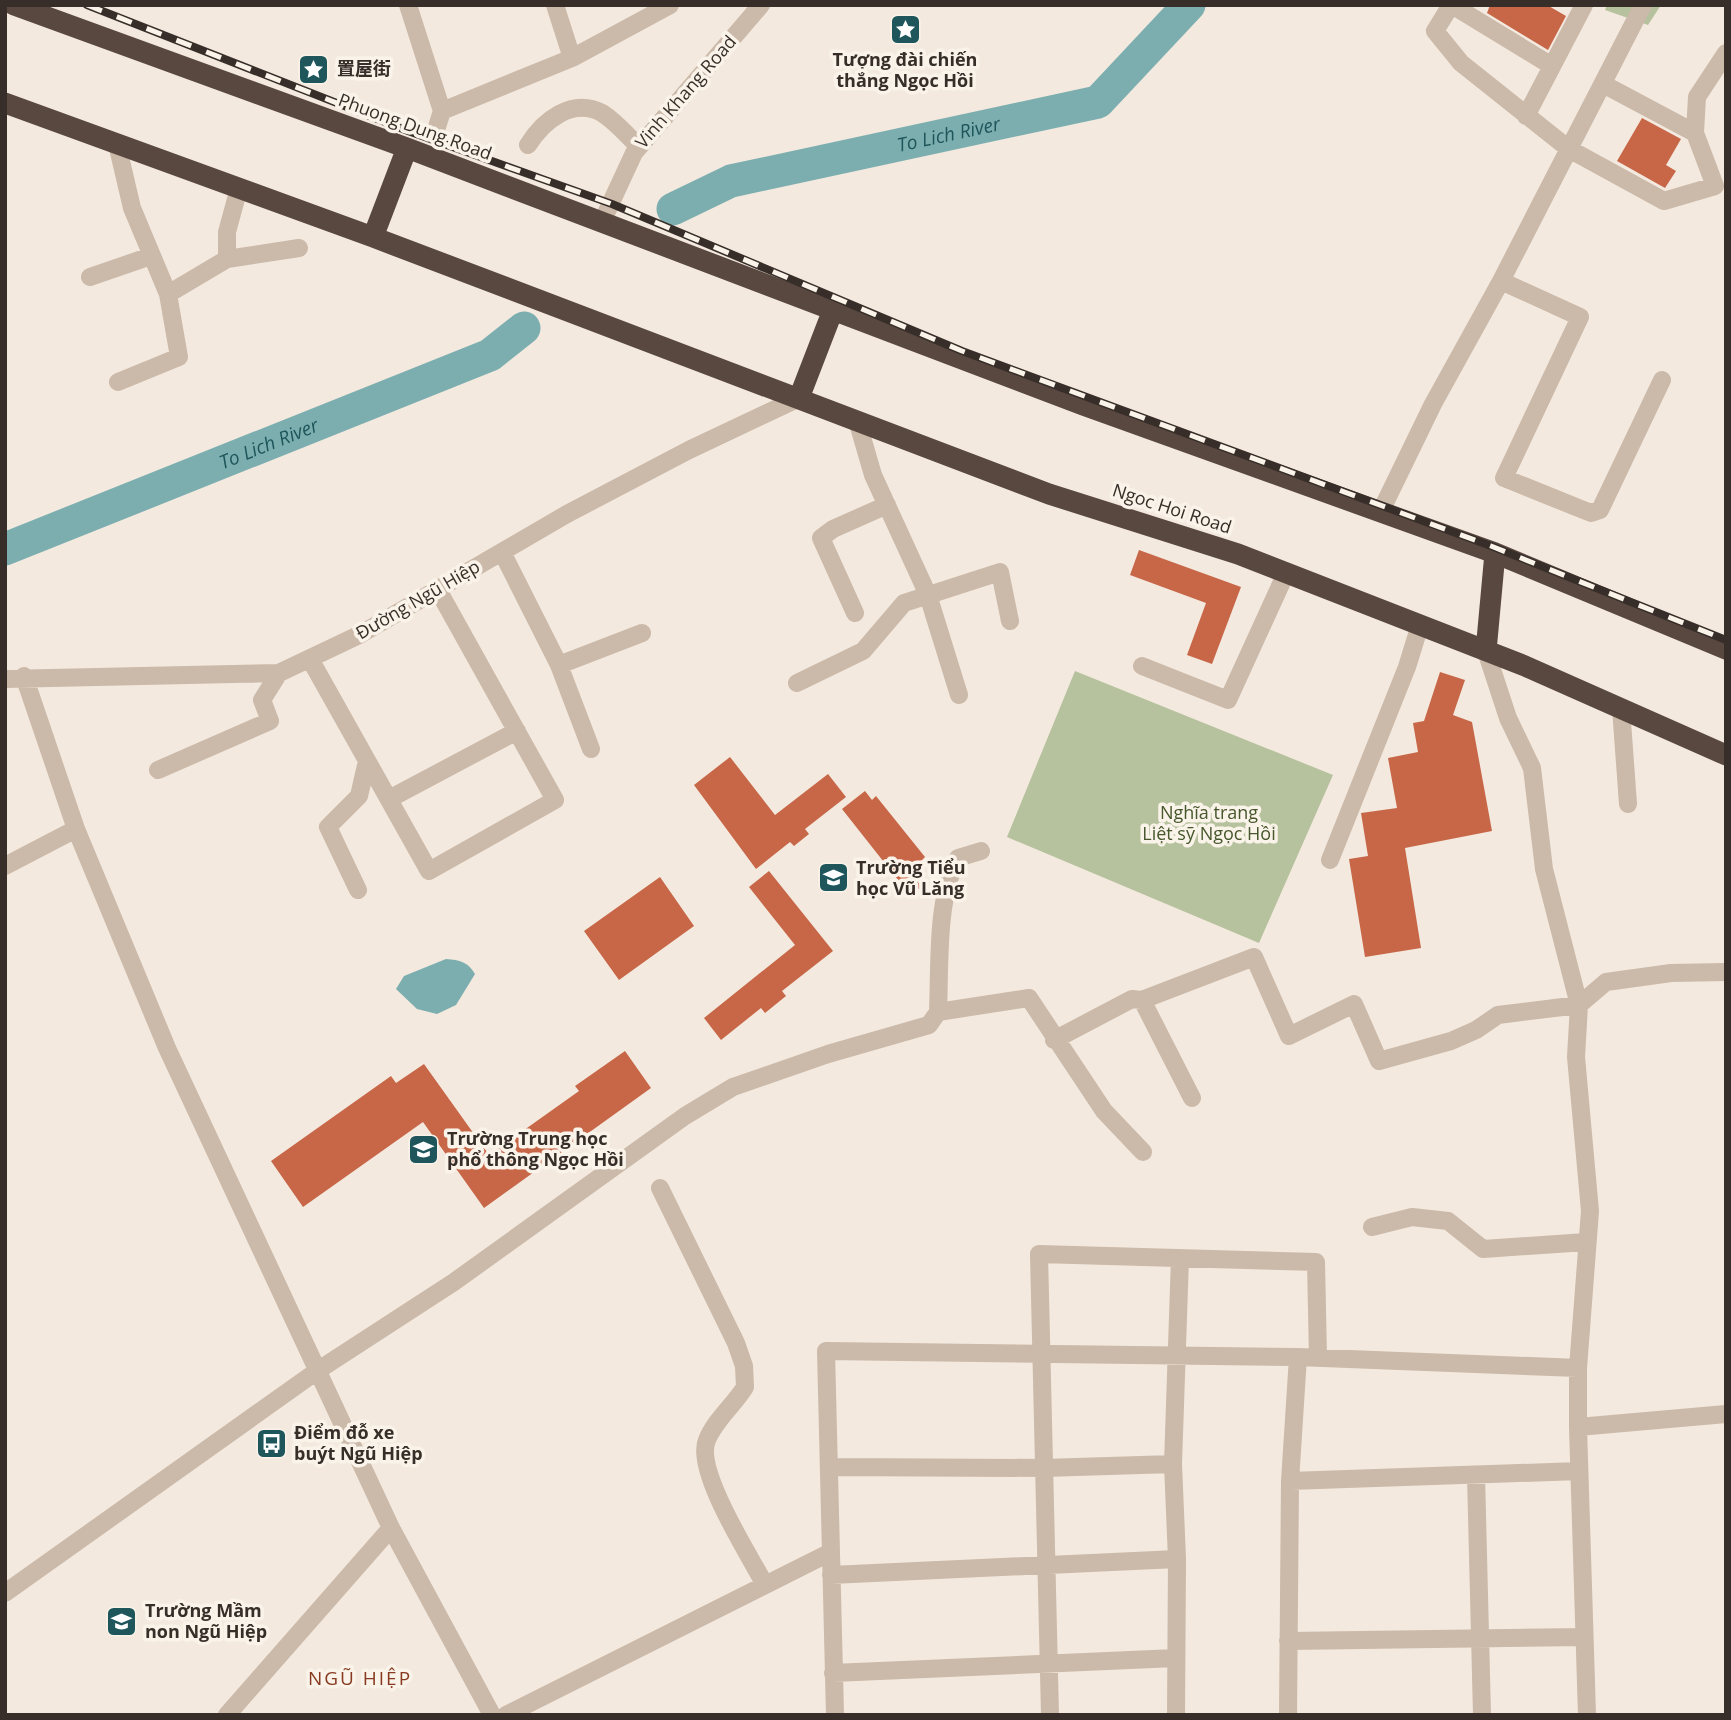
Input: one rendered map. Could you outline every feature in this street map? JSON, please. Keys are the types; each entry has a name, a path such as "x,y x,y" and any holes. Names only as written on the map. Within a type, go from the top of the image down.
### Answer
{"highway":[{"name":"Phuong Dung Road","path":"15,5 407,148 833,310"},
{"path":"5,103 373,237 407,148"},
{"name":"Ngoc Hoi Road","path":"373,237 1049,494 1238,554 1486,651 1726,754"},
{"path":"799,398 833,310 1083,405 1495,553 1726,649"},
{"path":"1486,651 1495,553"}],"street":[{"path":"408,5 442,111 436,130"},
{"path":"555,5 572,58"},
{"path":"442,111 572,58 670,5"},
{"name":"Vinh Khang Road","path":"602,222 639,147 761,5"},
{"path":"1552,65 1451,5 1437,24 1437,37 1461,63 1526,116 1569,149 1664,201 1715,186 1695,133 1697,97 1726,54"},
{"path":"1526,116 1584,5"},
{"path":"1381,511 1433,404 1501,281 1643,5"},
{"path":"1603,84 1695,133"},
{"path":"528,145 541,124 575,108 590,109 603,114 639,147"},
{"path":"117,144 132,208 168,294 179,357 118,382"},
{"path":"227,259 227,232 239,188"},
{"path":"168,294 227,259 299,248"},
{"path":"90,277 150,256"},
{"path":"1501,281 1580,317 1504,478 1591,513 1600,510 1662,380"},
{"name":"Đường Ngũ Hiệp","path":"5,679 24,676 279,673 361,634 567,514 689,450 799,398"},
{"path":"857,420 873,475 928,593 959,695"},
{"path":"855,613 821,538 832,529 887,505"},
{"path":"502,552 559,665 591,749"},
{"path":"797,684 863,651 904,603 928,593 1000,572 1010,621"},
{"path":"1142,666 1228,700 1286,573"},
{"path":"310,659 429,871 555,800 438,590"},
{"path":"1329,860 1407,667 1420,625"},
{"path":"559,665 642,632"},
{"path":"1486,651 1508,718 1532,768 1544,869 1579,1005 1576,1057 1590,1211 1578,1368 1587,1715"},
{"path":"158,770 270,722 262,700 279,673"},
{"path":"24,676 76,829 167,1048 391,1528 492,1715"},
{"path":"1621,708 1628,804"},
{"path":"389,799 517,731"},
{"path":"358,890 328,827 359,796 367,761"},
{"path":"5,866 76,829"},
{"path":"5,1593 317,1371 454,1282 685,1115 733,1087 828,1054 929,1025 937,1012 945,898 951,870 958,858 981,851"},
{"path":"1054,1040 1132,999 1142,1000 1254,957 1289,1036 1354,1004 1379,1061 1451,1041 1476,1030 1498,1015 1579,1005 1606,982 1671,972 1726,972"},
{"path":"937,1012 1029,998 1054,1040 1104,1111 1143,1152"},
{"path":"1142,1000 1192,1098"},
{"path":"660,1188 736,1343 744,1366 745,1387 709,1435 705,1443 706,1463 716,1492 765,1585"},
{"path":"1372,1227 1412,1216 1448,1221 1483,1249 1586,1242"},
{"path":"1050,1715 1039,1254 1316,1262 1318,1358"},
{"path":"1175,1715 1177,1559 1172,1464 1180,1258"},
{"path":"835,1715 826,1351 1298,1357 1578,1368"},
{"path":"1288,1715 1290,1481 1298,1357"},
{"path":"1578,1427 1726,1415"},
{"path":"829,1468 1044,1468 1172,1464"},
{"path":"1290,1481 1579,1471"},
{"path":"1476,1475 1482,1715"},
{"path":"227,1715 391,1528"},
{"path":"506,1715 831,1552"},
{"path":"831,1575 1047,1568 1177,1559"},
{"path":"1288,1641 1584,1637"},
{"path":"833,1673 1176,1658"}],"green space":[{"path":"1607,5 1661,5 1648,25 1605,10"},
{"name":"Nghĩa trang Liệt sỹ Ngọc Hồi","path":"1075,671 1333,775 1259,943 1007,837"}],"water":[{"path":"446,959 463,962 475,974 456,1005 437,1014 417,1009 396,989 404,976"}],"building":[{"path":"1490,5 1547,5 1566,16 1548,50 1487,13"},
{"path":"1642,118 1681,139 1666,165 1676,171 1665,188 1617,161"},
{"path":"1139,550 1241,587 1212,664 1187,655 1206,603 1130,575"},
{"path":"1440,672 1465,680 1453,715 1472,722 1492,831 1405,848 1421,948 1365,957 1349,859 1368,856 1361,813 1397,808 1388,758 1418,752 1413,723 1424,721"},
{"path":"730,757 775,815 828,774 846,797 805,829 809,834 794,846 790,842 756,869 694,785"},
{"path":"865,791 872,800 876,796 925,857 920,862 924,867 913,876 924,890 902,885 842,809"},
{"path":"769,871 833,951 782,991 786,996 765,1013 761,1008 721,1040 704,1018 795,945 749,887"},
{"path":"660,877 694,926 619,980 584,931"},
{"path":"625,1051 651,1088 484,1208 423,1122 303,1207 271,1161 391,1076 396,1083 424,1064 489,1155 579,1091 575,1086"}],"waterway":[{"name":"To Lich River","path":"673,209 731,181 1098,102 1189,5"},
{"name":"To Lich River","path":"5,549 490,355 524,328"}],"railway":[{"path":"87,5 408,131 612,204 962,351 1491,546 1726,640"}],"place":[{"name":"Tượng đài chiến thắng Ngọc Hồi","path":"905,29"},
{"name":"置屋街","path":"314,69"},
{"name":"Trường Tiểu học Vũ Lăng","path":"833,878"},
{"name":"Trường Trung học phổ thông Ngọc Hồi","path":"424,1149"},
{"name":"Điểm đỗ xe buýt Ngũ Hiệp","path":"271,1443"},
{"name":"Trường Mầm non Ngũ Hiệp","path":"122,1621"}],"district":[{"name":"NGŨ HIỆP","path":"360,1678"}]}
